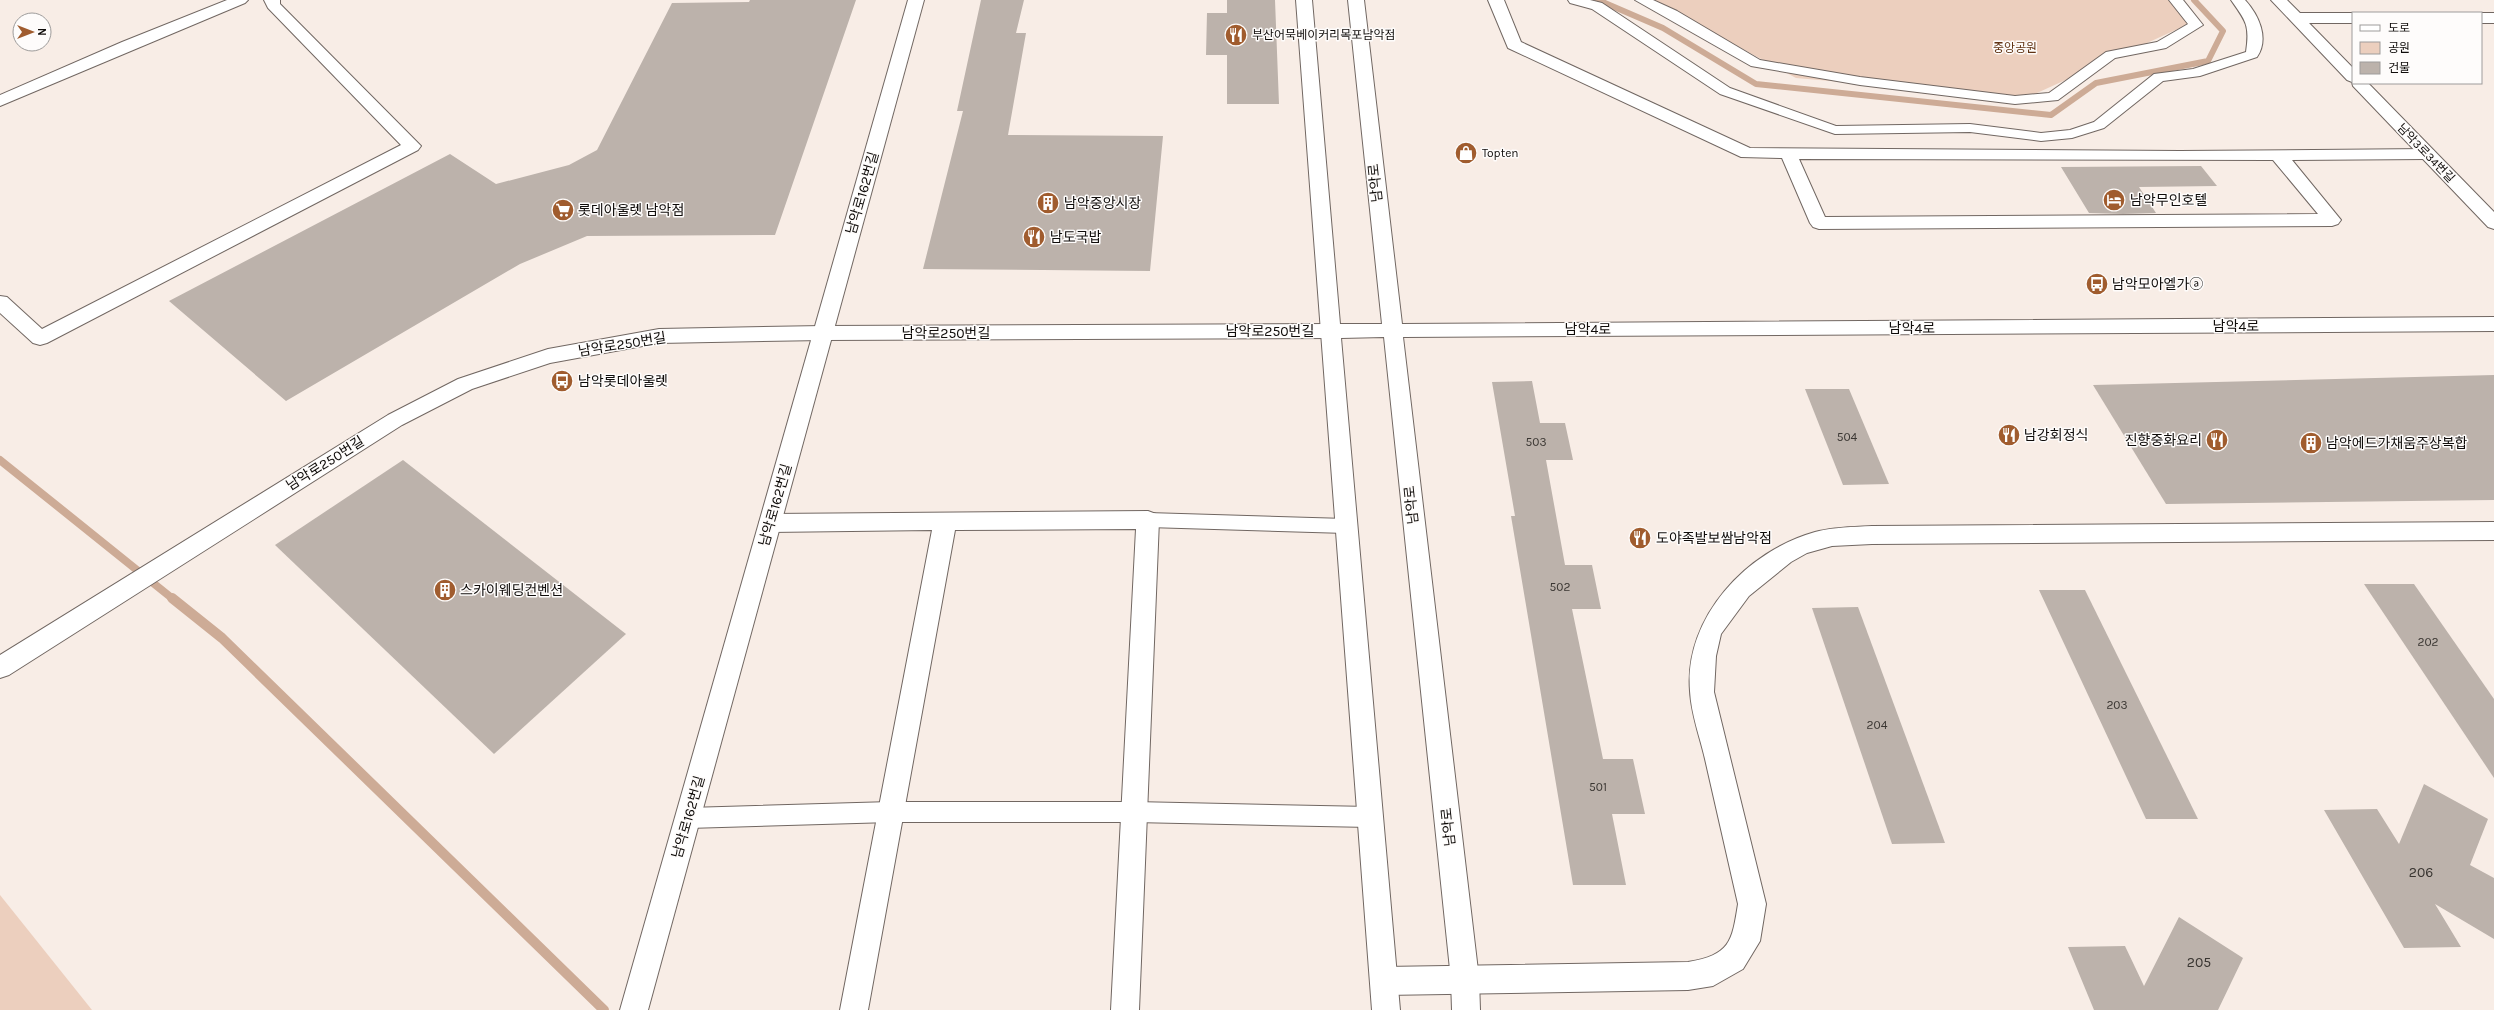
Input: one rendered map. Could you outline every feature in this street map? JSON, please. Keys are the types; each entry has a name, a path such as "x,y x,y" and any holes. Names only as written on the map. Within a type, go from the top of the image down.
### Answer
{"street":[{"path":"0,101 128,45 240,0"},
{"path":"0,302 40,338 412,146 273,5 272,0"},
{"name":"남악로162번길","path":"634,1010 916,0"},
{"path":"1304,0 1386,1010"},
{"name":"남악로","path":"1356,0 1465,979 1466,1010"},
{"path":"1496,0 1514,45 1748,153 2278,155 2427,154"},
{"path":"1575,0 1597,6 1725,91 1835,130 1970,128 2041,137 2072,134 2099,125 2158,77 2195,73 2252,54 2256,34 2252,15 2238,0"},
{"path":"1642,0 1672,14 1756,63 1860,81 2015,100 2054,97 2111,55 2161,45 2196,25 2176,0"},
{"path":"2280,0 2352,76"},
{"path":"2296,18 2352,18"},
{"path":"2482,18 2494,18"},
{"name":"남악3로34번길","path":"2360,84 2494,223"},
{"path":"1788,154 1819,222 2332,220 2278,155"},
{"name":"남악4로","path":"1330,331 2494,324"},
{"name":"남악로250번길","path":"0,668 63,626 394,420 465,384 548,356 659,336 823,333 1330,331"},
{"path":"770,523 1148,520 1346,526"},
{"path":"1125,1010 1148,520"},
{"path":"854,1010 945,522"},
{"path":"1384,981 1688,976 1713,972 1734,959 1746,941 1752,904 1702,692 1702,662 1709,633 1729,602 1748,583 1781,556 1810,543 1832,537 1872,535 2494,531"},
{"path":"688,818 891,812 1134,812 1370,817"}],"green space":[{"name":"중앙공원","path":"1652,0 2171,0 2191,23 2026,98 1796,78"},
{"path":"0,895 92,1010 0,1010"}],"building":[{"name":"롯데아울렛 남악점","path":"750,0 856,0 775,235 587,236 520,264 286,401 169,301 450,154 496,184 569,165 597,150 672,3 749,2"},
{"name":"남악중앙시장","path":"981,0 1024,0 1016,33 1026,33 1008,135 1163,136 1150,271 923,269 963,111 957,111"},
{"path":"1227,0 1275,0 1279,104 1227,104 1227,55 1206,55 1207,13 1227,13"},
{"name":"남악무인호텔","path":"2201,166 2217,186 2139,187 2156,213 2123,214 2089,213 2061,167"},
{"name":"남악에드가채움주상복합","path":"2494,375 2494,500 2166,504 2093,385"},
{"path":"1532,381 1540,423 1565,423 1573,460 1546,460 1565,565 1592,565 1601,609 1572,609 1603,759 1633,759 1645,814 1612,814 1626,885 1573,885 1511,516 1515,516 1492,382"},
{"path":"1805,389 1849,389 1889,484 1843,485"},
{"name":"스카이웨딩컨벤션","path":"403,460 626,634 494,754 275,545"},
{"path":"2364,584 2414,584 2494,699 2494,778"},
{"path":"2039,590 2085,590 2198,819 2146,819"},
{"path":"1858,607 1945,843 1892,844 1812,608"},
{"path":"2424,784 2488,819 2470,865 2494,878 2494,939 2435,904 2461,947 2404,948 2324,810 2377,809 2399,844"},
{"path":"2179,917 2243,958 2218,1010 2094,1010 2068,947 2125,946 2144,986"}],"waterway":[{"path":"1598,0 1663,28 1756,84 2051,115 2096,83 2208,61 2223,31 2194,0"},
{"path":"0,460 173,599"},
{"path":"172,598 222,638 604,1010"}],"place":[{"name":"부산어묵베이커리목포남악점","path":"1236,35"},
{"name":"Topten","path":"1466,153"},
{"name":"남악무인호텔","path":"2114,200"},
{"name":"남악중앙시장","path":"1048,203"},
{"name":"롯데아울렛 남악점","path":"563,210"},
{"name":"남도국밥","path":"1034,237"},
{"name":"남악모아엘가ⓐ","path":"2097,284"},
{"name":"남악롯데아울렛","path":"562,381"},
{"name":"남강회정식","path":"2009,435"},
{"name":"진향중화요리","path":"2217,440"},
{"name":"남악에드가채움주상복합","path":"2311,443"},
{"name":"도야족발보쌈남악점","path":"1640,538"},
{"name":"스카이웨딩컨벤션","path":"445,590"}]}
